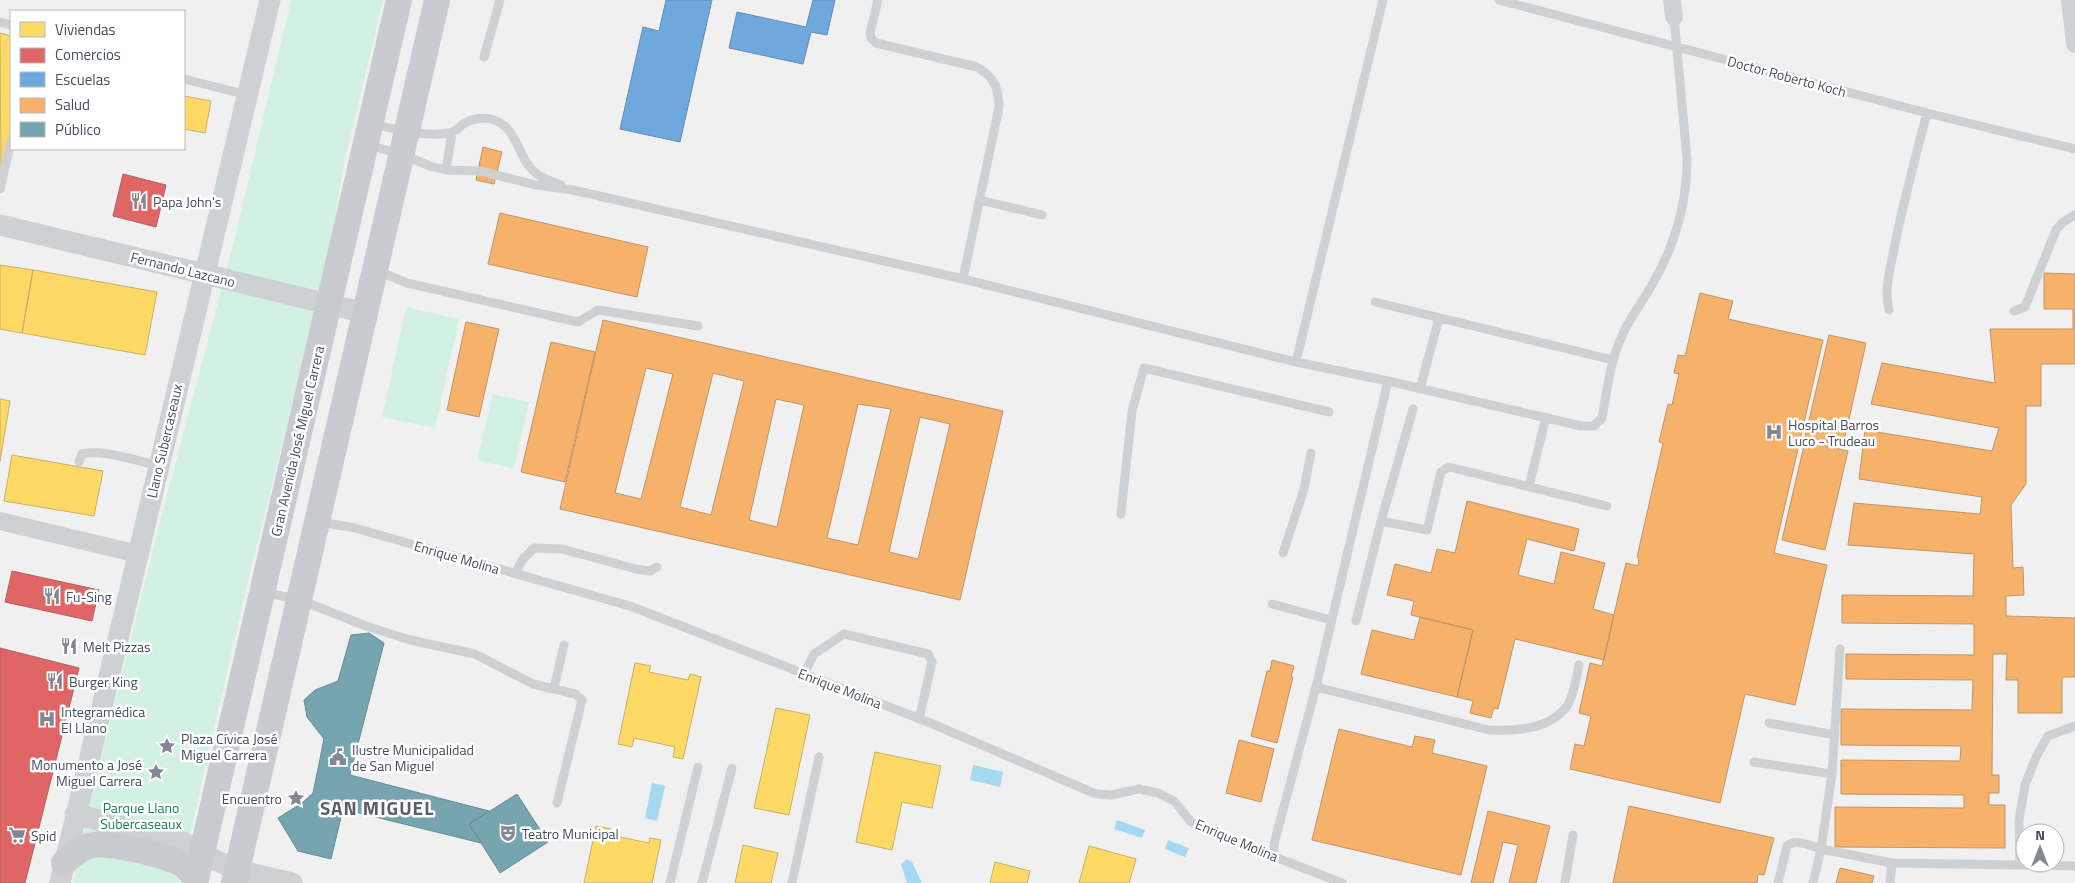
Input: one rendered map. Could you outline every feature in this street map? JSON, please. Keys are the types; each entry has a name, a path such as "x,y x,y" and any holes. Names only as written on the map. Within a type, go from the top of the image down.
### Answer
{"main road":[{"name":"Gran Avenida José Miguel Carrera","path":"196,881 399,0"},
{"path":"235,877 437,0"},
{"path":"289,476 327,483"},
{"path":"62,873 72,855 86,847 109,844 178,862 185,867 196,881"}],"street":[{"name":"Llano Subercaseaux","path":"62,873 270,0"},
{"path":"2070,0 2075,44"},
{"name":"Fernando Lazcano","path":"0,225 366,313"},
{"path":"0,520 138,554"},
{"path":"75,814 183,842 235,877 292,883"}],"lane":[{"path":"484,57 500,0"},
{"path":"878,0 870,33 871,38 876,43 977,67 989,74 998,90 999,108 963,279"},
{"path":"1296,362 1383,0"},
{"name":"Doctor Roberto Koch","path":"1499,0 1927,113 2075,149"},
{"path":"368,134 404,143 430,166 446,170 480,171 536,185 573,190 963,279 1296,362 1388,381 1581,426 1594,426 1602,418 1613,360 1630,319 1666,259 1676,235 1683,206 1687,178 1687,159 1673,8"},
{"path":"185,79 247,95"},
{"path":"1889,310 1886,301 1888,282 1902,210 1927,113"},
{"path":"368,134 404,143 452,133 465,122 475,119 492,119 502,124 511,133 529,166 536,174 573,190"},
{"path":"446,170 452,133"},
{"path":"0,189 10,146"},
{"path":"980,200 1042,216"},
{"path":"2014,311 2025,307 2056,230 2075,215"},
{"path":"375,270 407,283 578,322 598,310 698,326"},
{"path":"1375,302 1613,360"},
{"path":"1420,389 1439,318"},
{"path":"1121,514 1132,411 1144,368 1329,412"},
{"path":"1273,855 1275,840 1316,687 1388,381"},
{"path":"1356,621 1381,521 1413,409"},
{"path":"1529,486 1546,417"},
{"path":"79,462 82,454 92,452 106,453 159,465"},
{"path":"1283,553 1304,489 1311,453"},
{"path":"1381,521 1427,530 1442,472 1449,467 1607,506"},
{"name":"Enrique Molina","path":"318,522 351,526 630,606 919,719 1096,794 1112,795 1139,789 1158,793 1174,801 1191,822 1201,828 1342,883"},
{"path":"515,573 523,558 534,548 562,549 636,569 650,571 657,567"},
{"path":"262,591 300,600 366,626 410,640 474,654 533,684 575,694 582,700 557,804"},
{"path":"1272,604 1331,620"},
{"path":"804,674 814,654 844,634 928,654 932,662 919,719"},
{"path":"554,688 564,644"},
{"path":"1813,883 1821,849 1832,774 1840,649"},
{"path":"1316,687 1489,730 1510,731 1538,726 1554,718 1568,705 1579,665"},
{"path":"1770,723 1835,734"},
{"path":"2019,823 2025,785 2036,757 2048,736 2075,726"},
{"path":"792,883 820,757"},
{"path":"1754,762 1832,774"},
{"path":"670,883 698,767"},
{"path":"702,883 732,768"},
{"path":"1565,883 1573,835"},
{"path":"1778,883 1787,846 1795,842 1892,863 2015,865"},
{"path":"1890,883 1892,863"}],"green space":[{"name":"Parque Llano Subercaseaux","path":"291,0 383,0 345,160 326,269 248,580 179,883 73,883 92,794 160,522 235,237"},
{"path":"406,307 459,319 435,428 382,417"},
{"path":"493,394 529,402 514,469 477,460"}],"water":[{"path":"973,765 1003,772 1000,787 970,780"},
{"path":"652,783 665,786 657,821 645,818"},
{"path":"1117,820 1145,830 1142,838 1114,829"},
{"path":"1168,840 1189,848 1185,857 1165,849"},
{"path":"907,859 912,862 922,883 907,883 901,864"}],"building: Viviendas":[{"path":"0,33 10,36 10,137 1,178"},
{"path":"185,96 211,101 205,133 185,129"},
{"path":"0,265 33,270 22,333 0,329"},
{"path":"33,270 157,292 145,355 22,333"},
{"path":"0,399 10,401 0,461"},
{"path":"12,455 103,471 94,516 4,501"},
{"path":"635,663 651,666 649,672 688,680 690,674 701,677 683,759 673,757 675,747 634,738 632,747 618,744"},
{"path":"776,708 810,715 789,815 754,808"},
{"path":"875,752 941,766 932,808 902,802 892,850 856,842"},
{"path":"596,826 611,829 610,835 649,843 650,838 661,840 652,883 584,883"},
{"path":"743,845 778,853 771,883 735,883"},
{"path":"1089,846 1136,859 1129,883 1079,883"},
{"path":"995,862 1030,871 1027,883 990,883"}],"building: Comercios":[{"name":"Papa John's","path":"123,174 166,185 156,227 113,216"},
{"name":"Fu-Sing","path":"12,571 99,590 92,621 5,602"},
{"path":"0,648 79,668 25,883 0,883"}],"building: Escuelas":[{"path":"666,0 712,0 680,142 620,129 643,27 659,31"},
{"path":"813,0 835,0 827,35 811,32 803,64 729,48 737,12 806,27"}],"building: Salud":[{"path":"483,147 502,152 494,184 476,180"},
{"path":"500,213 648,247 637,297 488,264"},
{"path":"2044,273 2075,274 2075,364 2041,364 2041,406 2026,406 2026,484 2011,505 2013,568 2023,567 2024,595 2006,596 2006,616 2075,618 2075,677 2062,677 2062,713 2018,713 2018,680 2006,680 2007,654 1993,654 1992,775 1999,775 1999,793 1989,793 1989,805 2005,805 2005,848 1835,847 1835,807 1964,808 1964,795 1841,794 1841,760 1960,761 1961,746 1841,745 1841,709 1972,710 1973,680 1846,679 1846,654 1974,655 1974,624 1842,623 1842,595 1973,596 1974,554 1848,545 1854,503 1980,514 1982,497 1859,479 1865,430 1992,451 1999,428 1871,404 1882,363 1995,383 1990,329 2073,329 2073,309 2044,309"},
{"path":"1700,293 1733,301 1728,319 1823,340 1774,553 1827,565 1795,705 1745,694 1720,803 1570,769 1575,744 1584,746 1591,716 1579,713 1590,663 1602,666 1626,563 1638,566 1639,558 1637,557 1663,443 1659,442 1668,404 1672,405 1679,374 1674,373 1678,355 1685,356"},
{"path":"603,320 1003,411 960,600 560,509","holes":["646,368 673,374 641,499 615,493","713,373 744,381 711,515 680,507","776,399 804,405 777,527 749,520","858,404 891,409 858,545 827,538","920,417 950,424 918,559 889,552"]},
{"path":"466,322 499,329 479,417 447,410"},
{"path":"1829,335 1866,343 1843,446 1805,437"},
{"path":"551,342 595,352 565,482 521,472"},
{"path":"1805,441 1848,451 1825,550 1782,540"},
{"path":"1467,501 1579,529 1574,551 1527,539 1518,575 1554,584 1561,552 1605,563 1593,609 1614,615 1604,660 1515,639 1498,709 1494,708 1491,718 1470,713 1473,701 1457,697 1473,630 1411,615 1414,601 1387,595 1395,564 1431,573 1437,549 1455,553"},
{"path":"1420,617 1473,630 1457,697 1361,674 1372,630 1414,640"},
{"path":"1272,660 1294,666 1277,743 1251,736 1267,671 1270,671"},
{"path":"1339,729 1412,747 1415,736 1435,740 1432,753 1487,766 1461,875 1312,840"},
{"path":"1239,740 1274,749 1261,802 1226,793"},
{"path":"1629,806 1774,838 1764,875 1758,874 1757,883 1613,883"},
{"path":"1488,811 1550,826 1536,883 1509,883 1518,845 1503,842 1493,883 1471,883"},
{"path":"1840,868 1874,876 1872,883 1836,883"}],"building: Público":[{"name":"Ilustre Municipalidad de San Miguel","path":"369,633 384,643 350,775 489,811 469,824 481,843 343,809 331,859 298,851 278,818 302,803 313,793 324,739 307,717 304,700 315,690 338,681 351,635"},
{"name":"Teatro Municipal","path":"517,794 548,842 500,873 469,824"}],"place":[{"name":"Papa John's","path":"139,201"},
{"name":"Hospital Barros Luco - Trudeau","path":"1774,432"},
{"name":"Fu-Sing","path":"52,596"},
{"name":"Melt Pizzas","path":"69,646"},
{"name":"Burger King","path":"55,681"},
{"name":"Integramédica El Llano","path":"47,719"},
{"name":"Plaza Cívica José Miguel Carrera","path":"167,746"},
{"name":"Ilustre Municipalidad de San Miguel","path":"338,757"},
{"name":"Monumento a José Miguel Carrera","path":"156,772"},
{"name":"Encuentro","path":"296,798"},
{"name":"Teatro Municipal","path":"508,833"},
{"name":"Spid","path":"17,835"}],"district":[{"name":"SAN MIGUEL","path":"377,807"}]}
